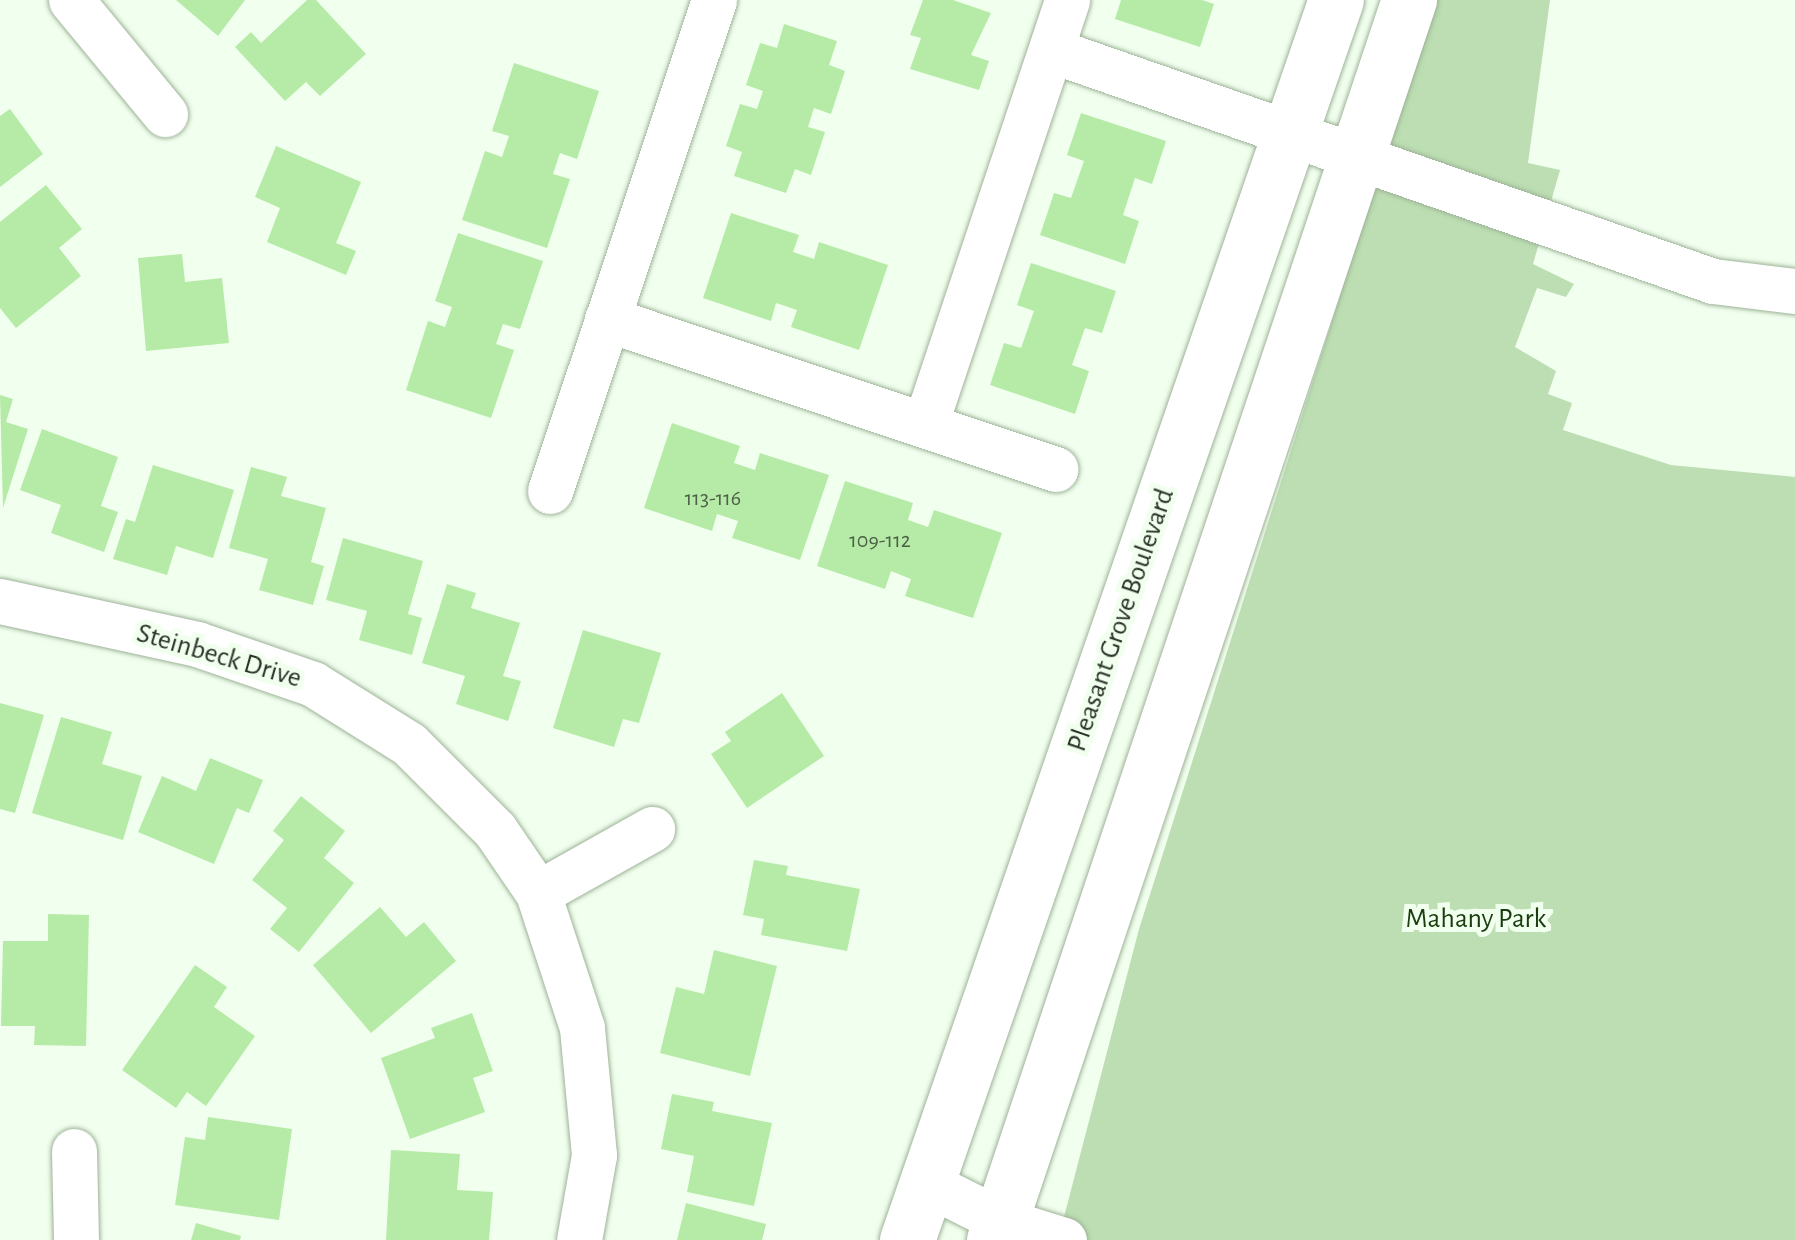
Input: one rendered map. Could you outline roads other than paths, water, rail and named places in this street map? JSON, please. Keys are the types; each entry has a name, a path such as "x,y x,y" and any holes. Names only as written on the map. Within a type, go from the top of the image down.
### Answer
{"main road":[{"name":"Pleasant Grove Boulevard","path":"907,1240 1336,0"},
{"path":"997,1230 1409,0"}],"street":[{"path":"71,0 165,114"},
{"path":"550,490 714,0"},
{"path":"925,425 1067,0"},
{"path":"1050,50 1292,131 1353,160 1424,177 1712,280 1795,291"},
{"path":"608,319 1056,469"},
{"name":"Steinbeck Drive","path":"0,600 197,644 313,684 409,744 495,830 538,893 574,996 590,1090 594,1155 579,1240"},
{"path":"538,893 652,829"},
{"path":"74,1151 76,1240"},
{"path":"926,1183 997,1230 1064,1240"}],"park label":[{"name":"Mahany Park","path":"1476,919"}]}
